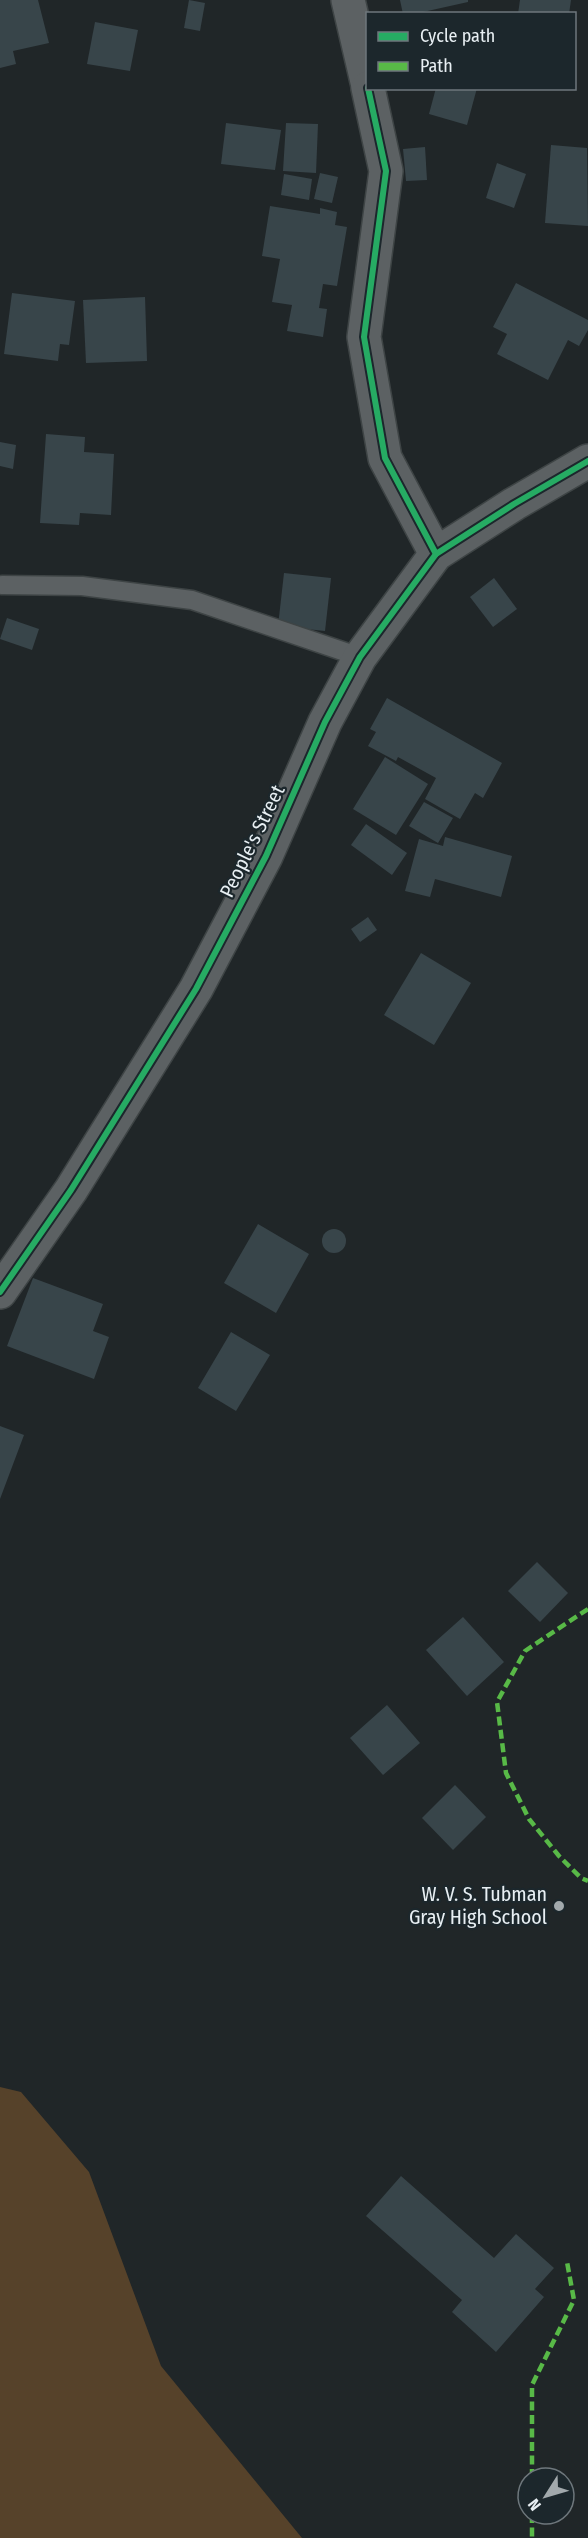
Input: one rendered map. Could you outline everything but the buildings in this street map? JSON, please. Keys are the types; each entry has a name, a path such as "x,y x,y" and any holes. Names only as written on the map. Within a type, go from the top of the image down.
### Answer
{"street":[{"path":"348,0 366,78"},
{"path":"369,90 386,171 364,337 385,458 436,554"},
{"name":"People's Street","path":"0,1292 71,1190 196,989 266,856 325,722 360,657 436,554 514,504 588,461"}],"lane":[{"path":"2,585 82,586 192,600 360,657"}],"shaded area":[{"path":"0,2087 21,2092 89,2172 161,2366 302,2538 0,2538"}],"marked path":[{"path":"588,1609 525,1651 497,1702 506,1773 529,1819 559,1856 581,1878 588,1881"},
{"path":"532,2466 532,2385 574,2300 567,2262"},
{"path":"532,2526 532,2538"}],"cycle path":[{"path":"368,90 386,171 364,337 385,458 436,554"},
{"path":"0,1292 71,1190 196,989 266,856 325,722 360,657 436,554 514,504 588,461"}],"place":[{"name":"W. V. S. Tubman Gray High School","path":"559,1906"}]}
